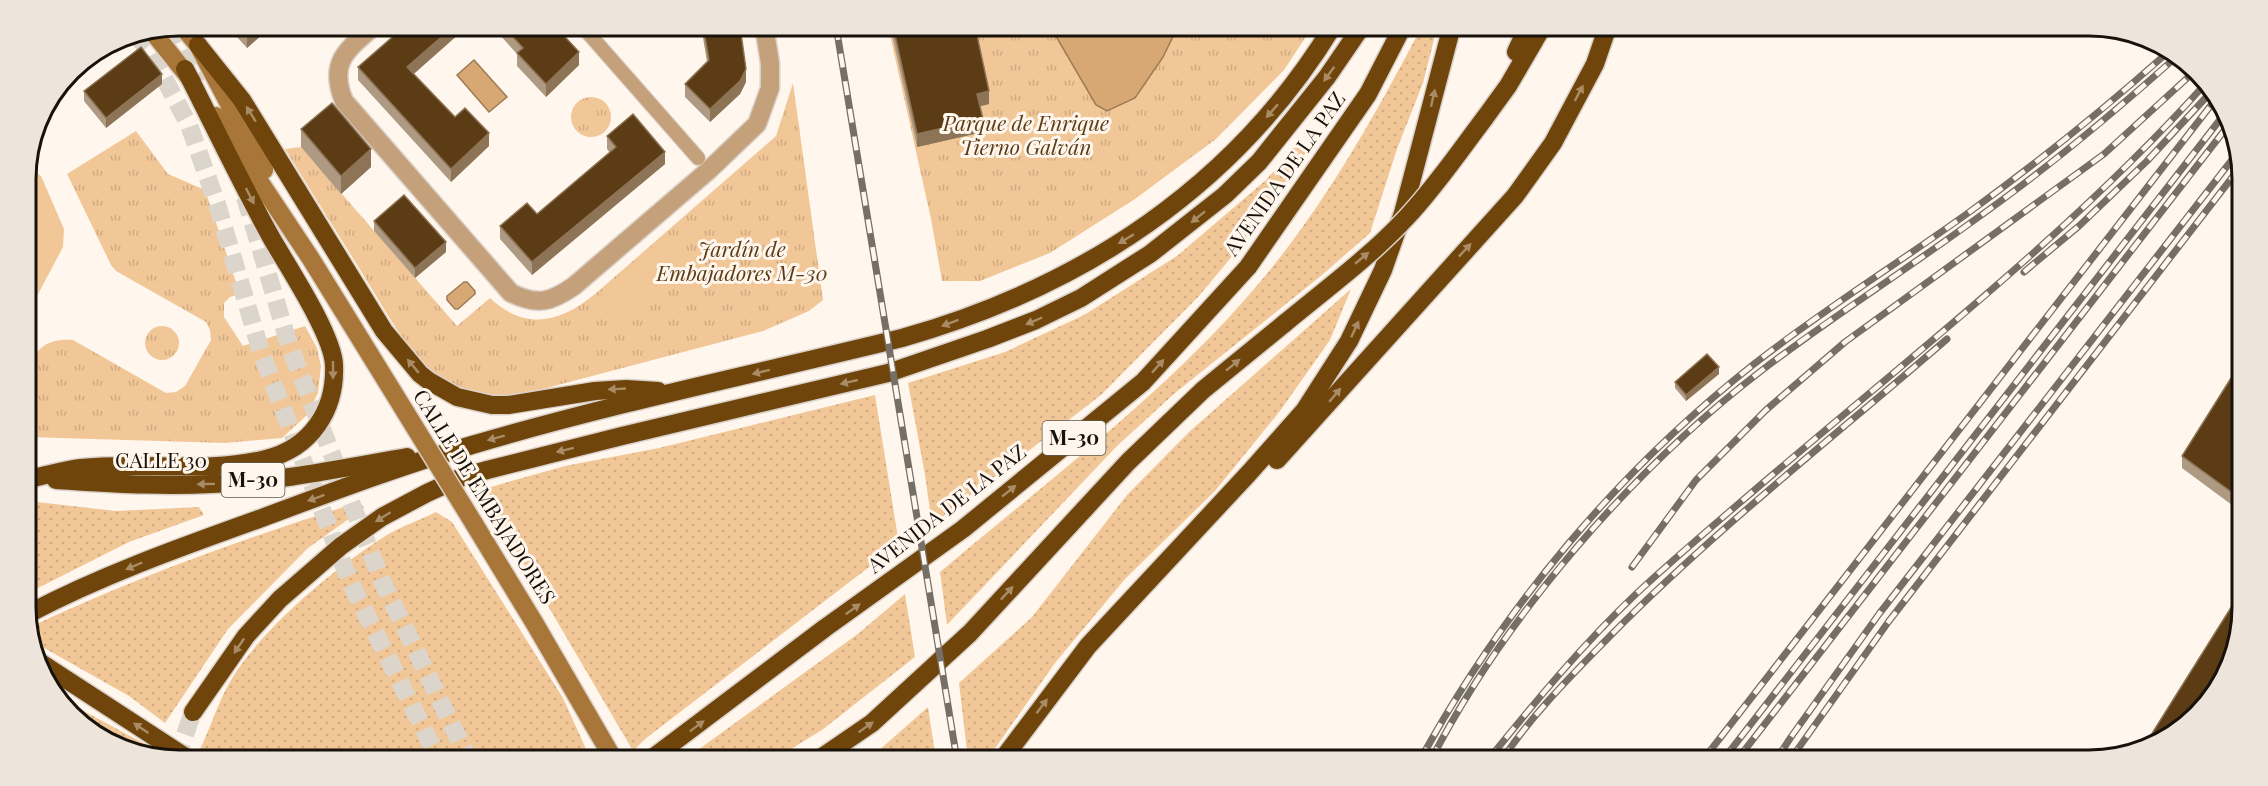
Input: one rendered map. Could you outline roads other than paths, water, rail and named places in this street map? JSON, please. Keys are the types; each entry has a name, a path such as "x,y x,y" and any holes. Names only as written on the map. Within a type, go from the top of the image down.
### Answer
{"highway":[{"name":"AVENIDA DE LA PAZ","path":"471,445 936,328 1019,296 1082,266 1138,232 1186,196 1223,162 1269,115 1309,66 1328,36"},
{"path":"193,712 246,636 280,599 341,546 382,517 427,493 462,477 487,470 888,373 1036,320 1081,298 1150,254 1225,195 1259,162 1327,77 1355,36"},
{"name":"AVENIDA DE LA PAZ","path":"663,750 825,628 963,529 1143,382 1248,267 1368,94 1398,36"},
{"path":"1010,750 1088,646 1304,411 1349,341 1383,270 1403,213 1449,36"},
{"path":"1485,117 1523,36"},
{"path":"833,750 872,723 962,640 1128,462 1203,390 1377,246 1406,219 1434,188 1508,86 1537,36"},
{"path":"1088,646 1157,587 1309,426 1515,196 1553,143 1595,64 1605,36"},
{"path":"198,45 242,100 384,331 420,374 429,381 458,397 492,405 508,405 605,390 675,392"},
{"path":"36,477 81,468 217,465 268,459 298,447 322,422 333,391 334,362 324,333 185,69"},
{"path":"36,610 168,552 471,445"},
{"name":"CALLE 30","path":"36,478 128,485 213,484 284,477 471,445"},
{"path":"50,669 174,750"}],"main road":[{"name":"CALLE DE EMBAJADORES","path":"190,36 198,45 248,142 290,213 311,259"},
{"name":"CALLE DE EMBAJADORES","path":"158,38 185,69 311,259 473,522 608,750"}],"street":[{"path":"362,36 345,51 338,78 344,101 511,293 526,300 544,302 563,294 574,286 709,170 757,124 770,88 770,63 766,36"},
{"path":"591,36 698,158"}],"tunnel":[{"path":"177,36 200,82"},
{"path":"142,42 149,50 189,125 217,204 261,352 350,582 434,750"},
{"path":"245,197 290,348 382,581 464,750"},
{"path":"180,750 193,712"}],"railway":[{"path":"838,36 955,750"},
{"path":"1426,750 1488,649 1526,596 1610,496 1656,450 1754,364 1994,194 2094,115 2163,56"},
{"path":"1437,750 1461,706 1534,599 1620,499 1666,453 1713,410 1761,371 2051,163 2170,62"},
{"path":"1632,567 1696,480 1766,410 1845,342 2104,154 2189,77"},
{"path":"1496,750 1578,653 1637,593 2048,240 2103,189 2200,90"},
{"path":"2024,272 2079,226 2147,161 2206,97"},
{"path":"1711,750 2211,105"},
{"path":"1731,750 2219,121"},
{"path":"1745,750 2223,132"},
{"path":"1783,750 1879,614 2231,161"},
{"path":"1797,750 1889,621 2232,178"},
{"path":"1509,750 1554,694 1652,595 1735,520 1947,339"}],"park label":[{"name":"Parque de Enrique Tierno Galván","path":"1026,136"},
{"name":"Jardín de Embajadores M-30","path":"742,262"}]}
